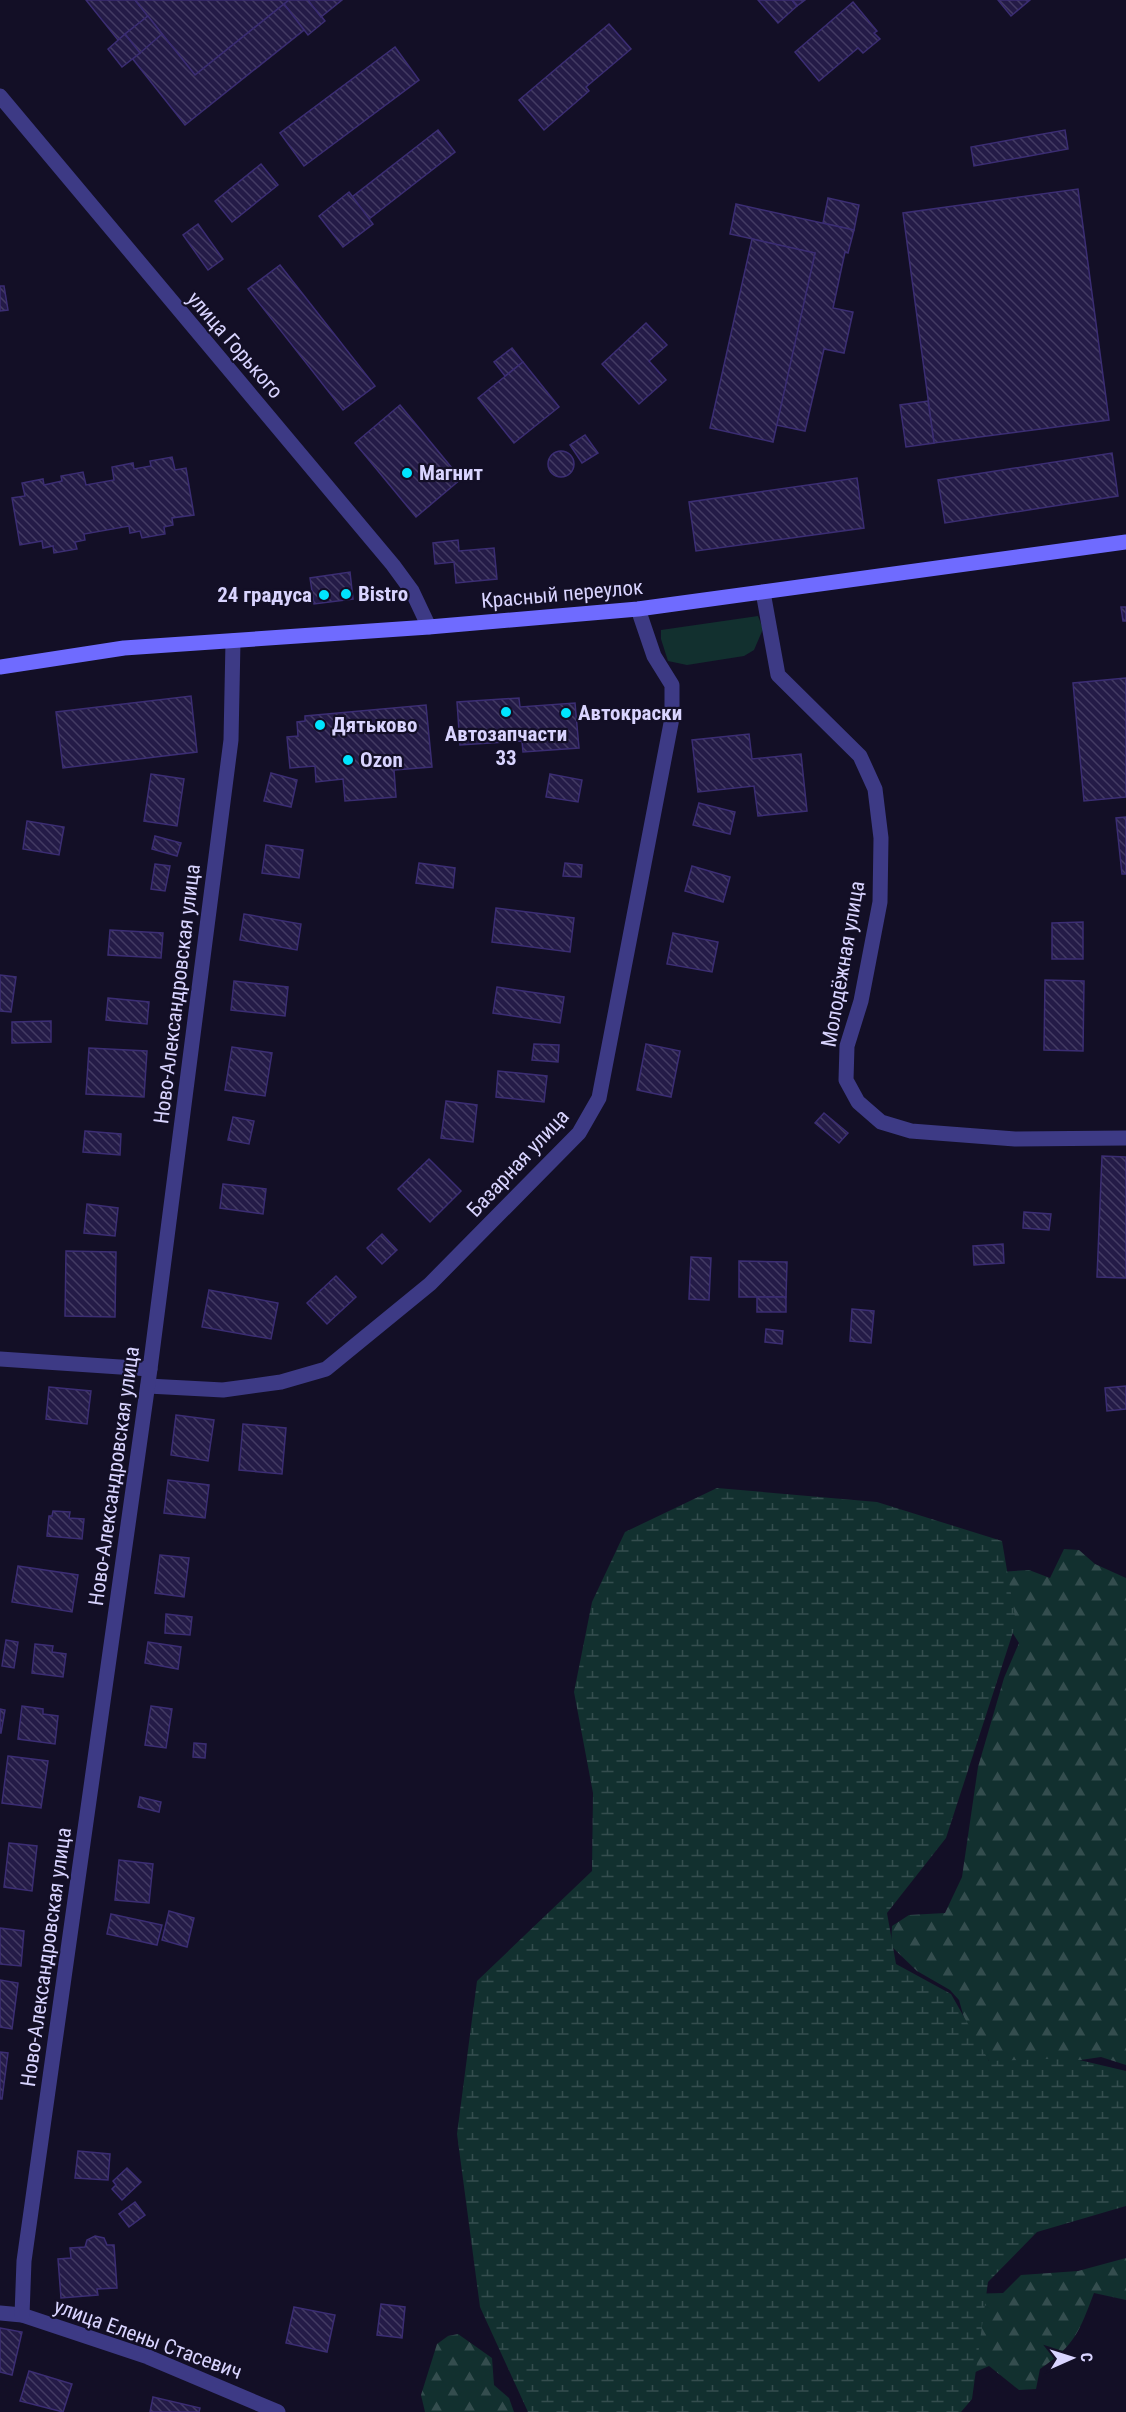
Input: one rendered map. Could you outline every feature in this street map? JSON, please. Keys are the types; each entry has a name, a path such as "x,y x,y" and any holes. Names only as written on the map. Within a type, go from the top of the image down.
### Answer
{"main road":[{"name":"Красный переулок","path":"0,667 124,648 429,627 638,609 1126,542"}],"street":[{"name":"улица Горького","path":"0,96 393,565 412,591 429,627"},
{"name":"Молодёжная улица","path":"763,592 778,675 860,756 875,789 881,838 880,902 861,1001 847,1046 846,1080 858,1102 881,1122 911,1131 1015,1139 1126,1138"},
{"name":"Базарная улица","path":"148,1386 223,1390 281,1382 326,1370 430,1284 579,1133 599,1098 672,718 672,685 654,656 638,609"},
{"name":"Ново-Александровская улица","path":"22,2315 24,2261 148,1386 231,740 233,641"},
{"path":"0,1359 150,1369"},
{"name":"улица Елены Стасевич","path":"0,2313 22,2315 148,2357 278,2412"}],"green space":[{"path":"758,616 763,629 754,650 744,656 687,665 668,661 661,639 661,630"},
{"path":"717,1488 877,1502 1002,1541 1016,1623 946,1838 887,1913 896,1964 951,1994 989,2061 1071,2058 1126,2071 1126,2206 1037,2232 988,2282 972,2399 961,2412 528,2412 480,2307 457,2134 477,1981 592,1871 593,1793 574,1692 592,1602 625,1532"},
{"path":"1064,1549 1079,1550 1095,1564 1126,1578 1126,2065 1101,2057 1012,2070 990,2062 969,2036 959,2000 950,1990 917,1971 891,1946 892,1926 909,1915 945,1913 962,1877 978,1767 1004,1678 1019,1643 1009,1627 999,1572 1029,1570 1050,1578"},
{"path":"1126,2258 1126,2300 1094,2293 1075,2336 1062,2352 1040,2369 1036,2389 1019,2390 989,2366 973,2373 966,2294 1003,2293 1021,2275 1078,2271"},
{"path":"458,2334 492,2358 494,2385 509,2398 514,2412 425,2412 421,2395 437,2344 448,2336"}],"building":[{"path":"86,0 135,0 148,16 118,40"},
{"path":"135,0 289,0 195,75"},
{"path":"289,0 308,0 325,21 308,35 284,4"},
{"path":"308,0 342,0 321,17"},
{"path":"758,0 792,0 797,6 778,23"},
{"path":"792,0 805,0 797,6"},
{"path":"998,0 1030,0 1011,16"},
{"path":"853,2 877,31 874,33 880,39 863,53 858,48 819,81 795,52"},
{"path":"284,4 304,30 185,125 132,58 162,34 195,75"},
{"path":"148,16 162,34 140,53 125,34"},
{"path":"609,24 631,49 586,87 589,91 544,130 519,100"},
{"path":"125,34 140,53 122,67 108,49"},
{"path":"395,47 419,80 304,166 280,133"},
{"path":"438,130 455,152 369,219 352,197"},
{"path":"1065,130 1068,149 974,166 971,147"},
{"path":"261,164 278,185 232,222 215,201"},
{"path":"1078,189 1109,420 934,443 903,213"},
{"path":"349,192 373,224 343,247 319,216"},
{"path":"828,198 859,205 854,230 823,223"},
{"path":"736,204 854,230 848,253 845,252 833,308 853,312 844,353 824,349 805,431 776,425 815,253 730,234"},
{"path":"198,224 223,259 208,270 183,235"},
{"path":"752,239 815,253 773,442 710,428"},
{"path":"280,265 375,386 343,410 248,289"},
{"path":"0,286 4,286 8,310 0,311"},
{"path":"646,323 667,345 649,361 666,380 639,404 602,364"},
{"path":"512,348 523,362 505,376 494,362"},
{"path":"523,362 559,407 514,443 478,398"},
{"path":"928,401 934,443 906,447 900,405"},
{"path":"400,405 461,479 416,517 355,443"},
{"path":"585,435 598,453 582,463 570,445"},
{"path":"561,451 570,455 574,464 570,473 561,477 552,473 548,464 552,455"},
{"path":"1112,453 1118,496 945,523 938,480"},
{"path":"172,457 175,470 186,468 194,515 172,518 173,525 164,527 165,534 142,538 140,531 130,533 129,526 84,534 85,540 75,542 77,549 54,553 53,546 43,548 42,541 20,545 12,498 25,496 22,483 43,479 44,485 62,481 61,476 83,472 86,485 114,480 112,467 133,463 134,469 151,466 150,461"},
{"path":"857,478 864,528 696,551 689,502"},
{"path":"458,540 459,551 494,548 497,579 456,583 454,562 435,564 433,543"},
{"path":"350,572 353,599 314,604 310,578"},
{"path":"1121,607 1126,607 1126,621 1123,621"},
{"path":"1126,678 1126,797 1084,801 1073,683"},
{"path":"191,696 197,752 63,768 56,712"},
{"path":"519,698 520,707 575,703 579,748 523,752 522,741 460,745 457,702"},
{"path":"426,705 432,767 394,770 396,797 345,801 343,779 316,782 315,766 290,768 287,737 298,736 297,722 305,721 305,716"},
{"path":"749,734 752,759 801,754 807,811 758,816 754,786 698,792 692,740"},
{"path":"271,773 297,780 291,807 264,801"},
{"path":"151,774 184,779 177,826 144,821"},
{"path":"550,774 582,780 578,802 546,797"},
{"path":"699,803 735,812 730,834 693,825"},
{"path":"1126,817 1126,874 1122,874 1116,818"},
{"path":"27,821 64,827 59,855 23,849"},
{"path":"155,836 181,843 177,856 152,849"},
{"path":"266,845 303,850 299,878 262,873"},
{"path":"419,863 455,868 453,888 416,883"},
{"path":"565,863 582,865 581,877 563,876"},
{"path":"155,864 170,866 165,891 151,889"},
{"path":"692,866 730,877 723,902 685,891"},
{"path":"496,908 574,918 570,952 492,942"},
{"path":"244,914 301,924 297,950 240,940"},
{"path":"1083,922 1083,959 1052,959 1052,923"},
{"path":"110,930 163,933 161,958 108,955"},
{"path":"673,933 718,942 712,972 667,964"},
{"path":"0,975 16,977 11,1012 0,1011"},
{"path":"1045,980 1084,981 1083,1051 1044,1050"},
{"path":"234,981 288,987 285,1016 231,1010"},
{"path":"497,987 564,997 560,1023 493,1013"},
{"path":"108,998 149,1002 147,1024 106,1020"},
{"path":"51,1021 51,1042 12,1043 12,1022"},
{"path":"534,1044 559,1045 558,1062 532,1060"},
{"path":"646,1044 680,1051 671,1097 637,1090"},
{"path":"232,1047 272,1053 265,1096 225,1090"},
{"path":"89,1048 147,1051 144,1097 86,1094"},
{"path":"498,1071 547,1076 544,1102 496,1097"},
{"path":"446,1101 477,1105 473,1142 441,1138"},
{"path":"824,1113 848,1133 839,1143 815,1123"},
{"path":"233,1117 254,1121 249,1144 228,1140"},
{"path":"85,1131 121,1134 120,1155 83,1152"},
{"path":"1102,1156 1126,1157 1126,1278 1097,1277"},
{"path":"429,1159 461,1191 430,1222 398,1189"},
{"path":"223,1184 266,1189 263,1214 220,1208"},
{"path":"87,1204 118,1208 115,1236 84,1233"},
{"path":"1024,1212 1051,1214 1049,1230 1023,1228"},
{"path":"382,1234 397,1250 382,1264 367,1248"},
{"path":"1003,1244 1004,1263 974,1265 973,1246"},
{"path":"66,1251 116,1252 115,1317 65,1316"},
{"path":"691,1257 711,1258 709,1300 689,1299"},
{"path":"739,1261 787,1262 786,1297 739,1297"},
{"path":"336,1276 356,1297 327,1324 307,1303"},
{"path":"209,1290 278,1303 271,1339 202,1327"},
{"path":"757,1297 786,1297 786,1312 757,1312"},
{"path":"852,1309 874,1311 871,1343 850,1341"},
{"path":"766,1329 783,1331 782,1344 765,1342"},
{"path":"1126,1386 1126,1409 1107,1411 1105,1388"},
{"path":"49,1387 91,1391 87,1424 46,1419"},
{"path":"176,1415 214,1420 208,1461 171,1455"},
{"path":"243,1424 286,1428 282,1474 239,1470"},
{"path":"168,1480 209,1485 205,1518 164,1513"},
{"path":"53,1511 70,1512 69,1518 84,1519 82,1539 47,1536 49,1516 52,1516"},
{"path":"160,1555 189,1558 184,1597 155,1593"},
{"path":"18,1566 78,1575 72,1612 12,1602"},
{"path":"166,1614 192,1617 190,1635 165,1633"},
{"path":"6,1640 18,1642 14,1668 2,1666"},
{"path":"148,1642 181,1647 178,1669 145,1663"},
{"path":"35,1644 53,1646 52,1652 66,1654 63,1677 32,1673"},
{"path":"22,1706 43,1709 43,1714 58,1716 55,1744 18,1739"},
{"path":"151,1706 172,1709 166,1748 145,1745"},
{"path":"0,1709 5,1710 1,1733 0,1733"},
{"path":"194,1743 206,1744 205,1758 193,1757"},
{"path":"8,1756 48,1761 41,1808 2,1803"},
{"path":"140,1797 161,1802 159,1812 138,1807"},
{"path":"9,1843 37,1846 32,1891 4,1887"},
{"path":"119,1860 153,1864 149,1903 115,1900"},
{"path":"169,1911 194,1918 187,1947 162,1940"},
{"path":"111,1914 162,1925 157,1945 107,1934"},
{"path":"0,1928 24,1931 21,1966 0,1964"},
{"path":"0,1980 18,1983 12,2029 0,2027"},
{"path":"0,2052 8,2053 2,2099 0,2099"},
{"path":"78,2151 110,2154 108,2180 75,2178"},
{"path":"127,2168 141,2182 122,2200 112,2189 116,2185 113,2181"},
{"path":"135,2202 145,2215 129,2227 119,2214"},
{"path":"95,2236 104,2238 107,2245 114,2245 117,2288 97,2289 98,2295 61,2298 58,2259 71,2258 70,2248 85,2247 87,2240"},
{"path":"381,2304 405,2307 402,2338 377,2335"},
{"path":"294,2307 335,2315 327,2352 286,2343"},
{"path":"0,2328 22,2332 12,2375 0,2372"},
{"path":"29,2371 72,2384 63,2412 20,2401"},
{"path":"153,2397 200,2408 199,2412 150,2412"}],"place":[{"name":"Магнит","path":"407,473"},
{"name":"Bistro","path":"346,594"},
{"name":"24 градуса","path":"324,595"},
{"name":"Автозапчасти 33","path":"506,712"},
{"name":"Автокраски","path":"566,713"},
{"name":"Дятьково","path":"320,725"},
{"name":"Ozon","path":"348,760"}]}
